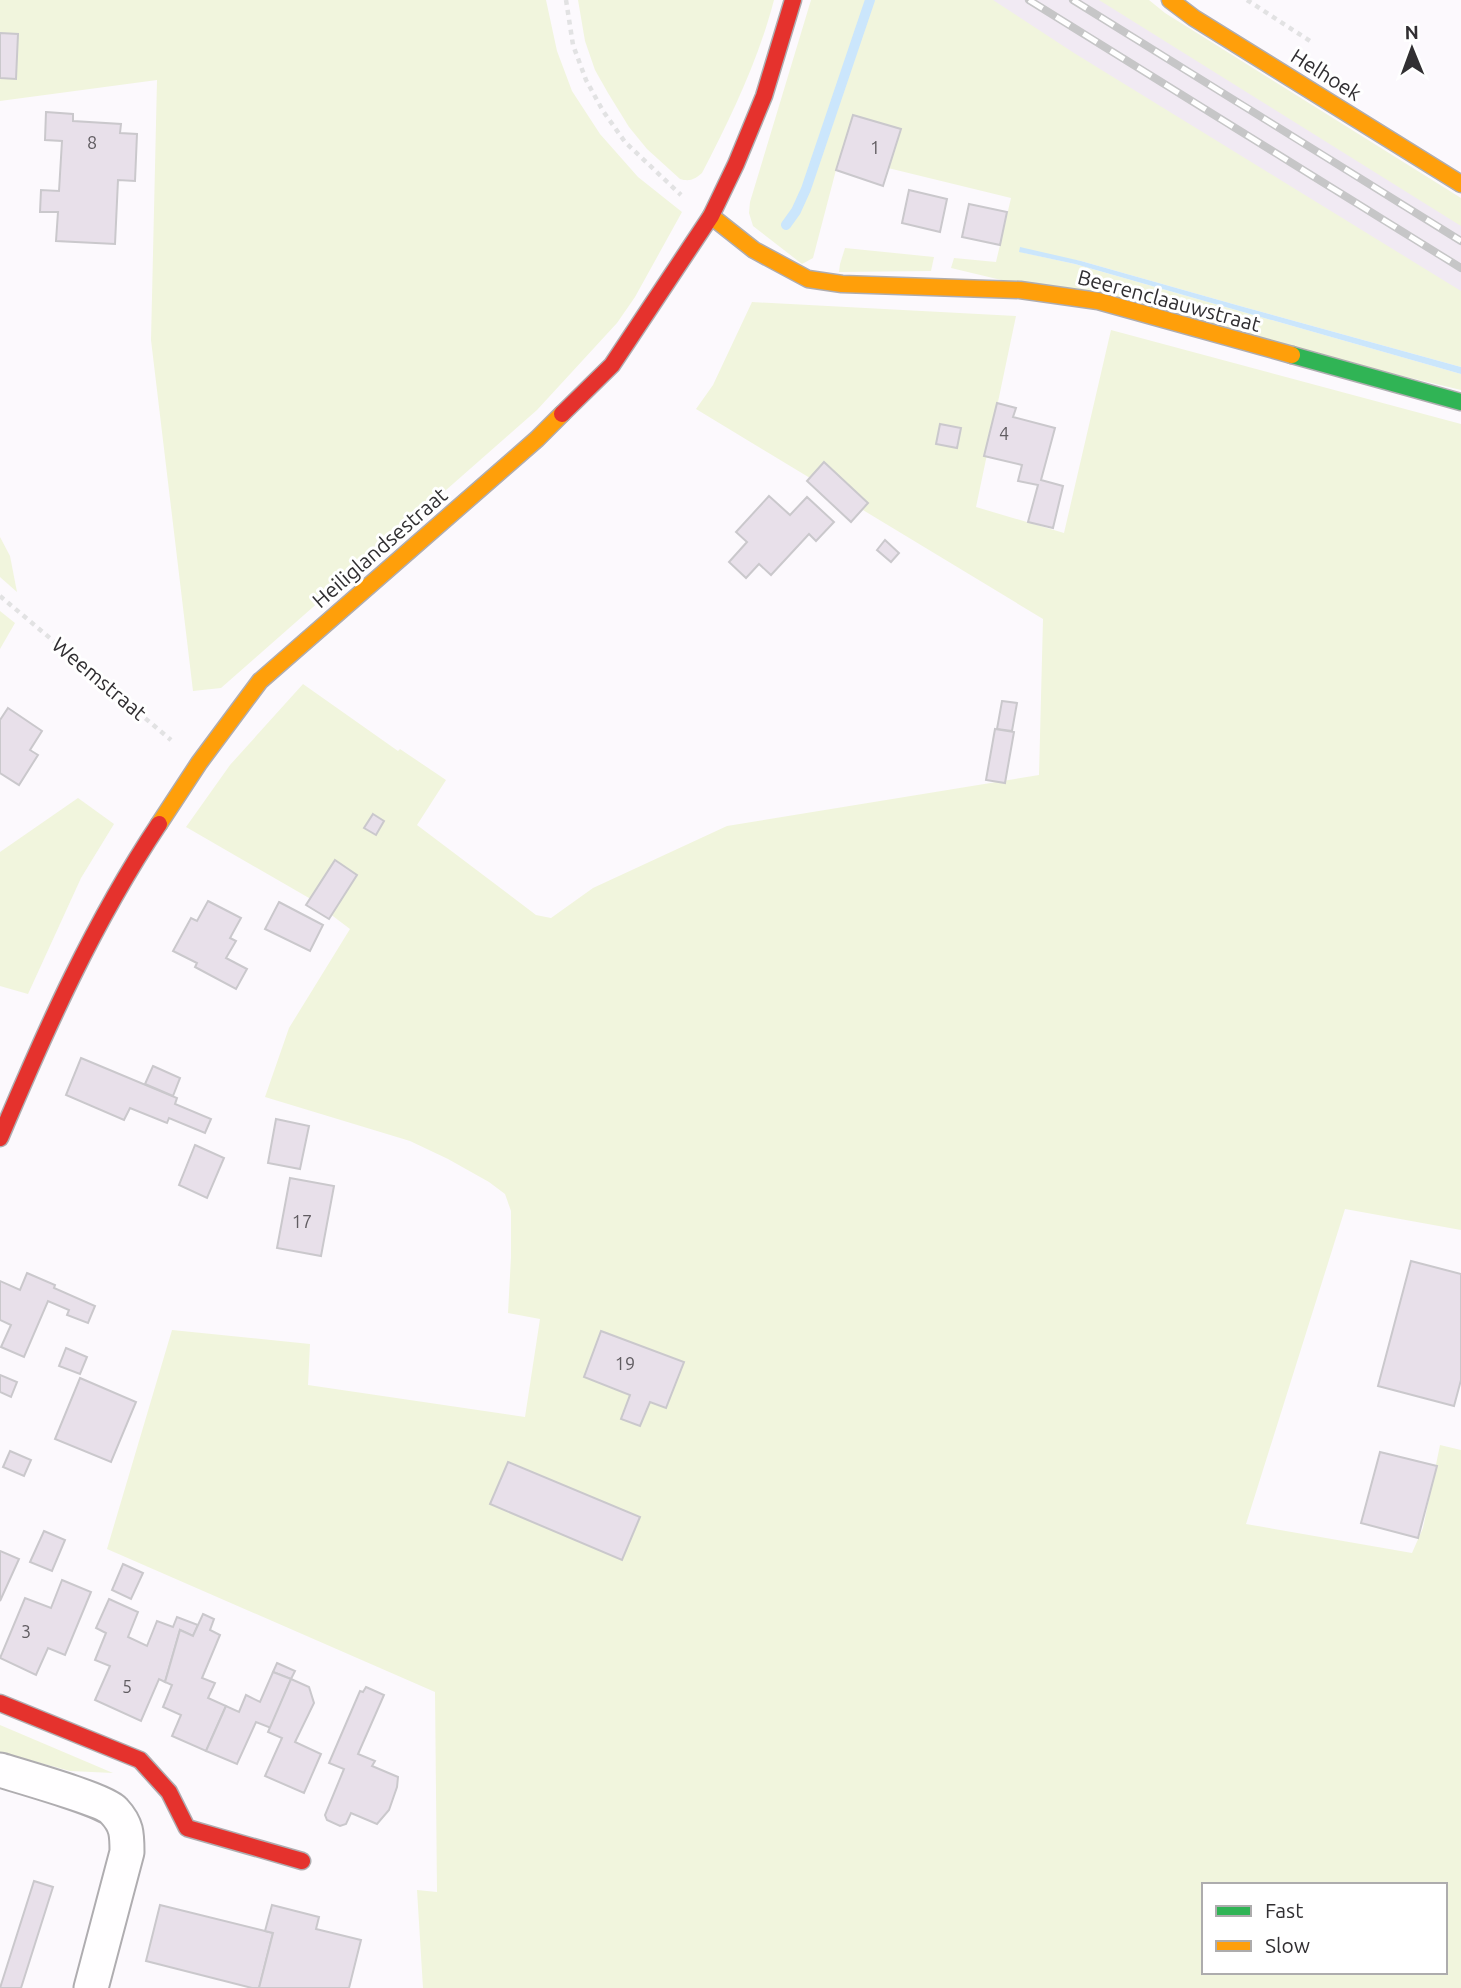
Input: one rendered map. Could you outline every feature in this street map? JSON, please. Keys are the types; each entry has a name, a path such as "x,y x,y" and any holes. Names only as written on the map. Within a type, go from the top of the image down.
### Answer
{"street":[{"name":"Heiliglandsestraat","path":"0,1138 35,1055 83,954 127,872 199,763 260,681 537,439 612,365 710,216 736,164 764,96 793,0"},
{"name":"Helhoek","path":"1170,0 1194,18 1461,184"},
{"name":"Beerenclaauwstraat","path":"710,216 754,250 808,279 842,284 1020,290 1098,301 1461,402"},
{"path":"0,1703 140,1760 169,1792 187,1828 302,1861"},
{"path":"0,1770 113,1808 127,1830 127,1852 91,1988"}],"path":[{"path":"566,0 573,45 586,80 603,111 625,142 666,182 710,216"},
{"name":"Weemstraat","path":"0,596 199,763"}],"shaded area":[{"path":"957,0 1134,0 1461,203 1461,344"}],"green space":[{"path":"0,0 546,0 557,51 572,91 600,134 638,177 682,212 635,297 617,323 537,410 221,688 193,691 151,340 157,80 0,101"},
{"path":"578,0 774,0 743,88 702,173 697,177 690,180 680,179 647,149 629,127 595,70 585,41"},
{"path":"811,0 993,0 1074,53 1461,291 1461,367 1081,261 1020,252 1075,264 1461,374 1461,390 951,268 954,258 996,262 1011,198 888,168 900,129 854,115 836,170 813,258 802,264 753,226 749,213 750,202"},
{"path":"1099,0 1149,0 1165,13 1461,198 1461,226"},
{"path":"845,248 934,257 931,271 839,272"},
{"path":"752,302 1016,316 976,507 1064,533 1111,330 1461,424 1461,1230 1345,1209 1246,1524 1412,1553 1423,1528 1440,1445 1461,1450 1461,1988 423,1988 417,1890 437,1892 435,1692 107,1549 172,1330 310,1344 308,1385 525,1417 540,1319 508,1313 511,1211 505,1194 448,1159 410,1141 265,1097 289,1028 350,929 309,898 186,827 230,765 303,684 398,751 400,749 446,780 417,825 536,915 551,918 593,888 727,826 1039,775 1043,619 696,409 713,385"},
{"path":"0,537 10,556 17,592 0,577"},
{"path":"0,611 15,623 0,649"},
{"path":"78,798 114,824 81,878 28,994 0,986 0,852"},
{"path":"0,1725 113,1773 70,1771 0,1752"}],"water":[{"path":"1020,247 1081,261 1461,367 1461,374 1075,264 1019,252"}],"building":[{"path":"0,33 18,34 16,79 0,78"},
{"path":"46,112 73,114 73,121 121,124 120,133 137,134 135,181 118,180 115,244 56,241 58,212 40,212 41,190 59,191 62,141 45,140"},
{"path":"853,115 901,129 883,186 836,170"},
{"path":"909,190 947,199 940,232 902,223"},
{"path":"969,204 1007,212 1000,245 962,237"},
{"path":"997,403 1016,408 1013,417 1055,428 1041,480 1063,486 1053,528 1028,522 1038,485 1018,481 1022,465 984,456"},
{"path":"940,424 961,428 957,448 936,444"},
{"path":"824,462 868,503 851,522 807,481"},
{"path":"769,496 790,515 807,497 834,522 816,541 809,534 771,575 759,564 746,578 729,562 747,542 736,532"},
{"path":"885,540 899,553 891,562 877,550"},
{"path":"1002,701 1017,703 1012,731 997,729"},
{"path":"8,708 42,731 30,750 38,755 19,785 0,773 0,720"},
{"path":"995,729 1014,732 1005,783 986,780"},
{"path":"373,814 384,821 376,835 364,828"},
{"path":"335,860 357,875 329,919 306,905"},
{"path":"208,901 241,918 230,938 236,941 226,958 247,969 236,989 195,967 197,963 173,951 191,918 197,921"},
{"path":"279,902 323,925 310,951 265,929"},
{"path":"81,1058 177,1098 175,1104 211,1119 205,1133 169,1118 167,1123 130,1108 124,1120 66,1095"},
{"path":"153,1066 180,1078 173,1096 145,1084"},
{"path":"276,1119 309,1126 300,1169 268,1163"},
{"path":"195,1145 224,1158 207,1198 179,1185"},
{"path":"290,1178 334,1186 321,1256 277,1248"},
{"path":"1411,1261 1461,1274 1461,1380 1454,1406 1378,1386"},
{"path":"27,1273 95,1306 88,1323 67,1315 69,1310 48,1301 24,1357 1,1347 11,1325 0,1320 0,1281 20,1290"},
{"path":"601,1331 684,1362 666,1408 650,1402 640,1426 621,1419 630,1395 584,1377"},
{"path":"66,1348 87,1357 80,1374 59,1366"},
{"path":"0,1375 17,1382 11,1397 0,1392"},
{"path":"80,1378 136,1402 111,1462 55,1439"},
{"path":"10,1451 31,1460 24,1476 3,1467"},
{"path":"1380,1452 1437,1466 1418,1538 1361,1523"},
{"path":"508,1462 640,1517 622,1560 490,1504"},
{"path":"44,1531 65,1540 52,1571 30,1562"},
{"path":"0,1551 19,1559 0,1601"},
{"path":"123,1564 143,1573 131,1599 112,1590"},
{"path":"62,1580 91,1592 65,1655 48,1648 36,1675 0,1658 25,1598 51,1608"},
{"path":"109,1599 138,1612 128,1637 147,1646 157,1621 173,1627 177,1617 198,1625 193,1636 180,1630 165,1682 159,1679 141,1721 95,1700 110,1666 95,1660 106,1633 96,1628"},
{"path":"203,1614 214,1619 210,1630 220,1635 202,1678 215,1683 208,1698 226,1706 206,1751 172,1736 181,1715 163,1707 172,1685 165,1682 180,1630 193,1636"},
{"path":"277,1663 295,1671 291,1679 273,1672"},
{"path":"273,1672 291,1679 271,1728 256,1722 237,1764 206,1751 226,1706 239,1712 246,1695 260,1702"},
{"path":"291,1679 309,1687 314,1703 295,1742 321,1754 304,1793 265,1776 282,1738 268,1732"},
{"path":"366,1687 384,1695 358,1754 375,1761 372,1766 398,1777 397,1787 389,1810 377,1824 351,1813 346,1824 340,1826 327,1820 325,1815 344,1769 329,1763 360,1691 363,1692"},
{"path":"34,1881 53,1887 21,1988 0,1988"},
{"path":"160,1905 273,1933 259,1988 146,1961"},
{"path":"272,1905 319,1917 316,1929 361,1940 349,1988 259,1988 273,1933 265,1931"}],"waterway":[{"path":"786,225 806,189 870,0"}],"railway":[{"path":"1029,0 1461,268"},
{"path":"1073,0 1461,241"}],"traffic: fast":[{"path":"1292,355 1461,402"}],"traffic: slow":[{"path":"1170,0 1194,18 1461,184"},
{"path":"711,216 754,250 808,279 842,284 1020,290 1098,301 1292,355"},
{"path":"159,824 199,763 260,681 537,439 562,414"}],"traffic: jam":[{"path":"562,414 612,365 711,216 764,96 793,0"},
{"path":"0,1138 72,977 135,861 159,824"},
{"path":"0,1703 140,1760 169,1792 187,1828 302,1861"}]}
